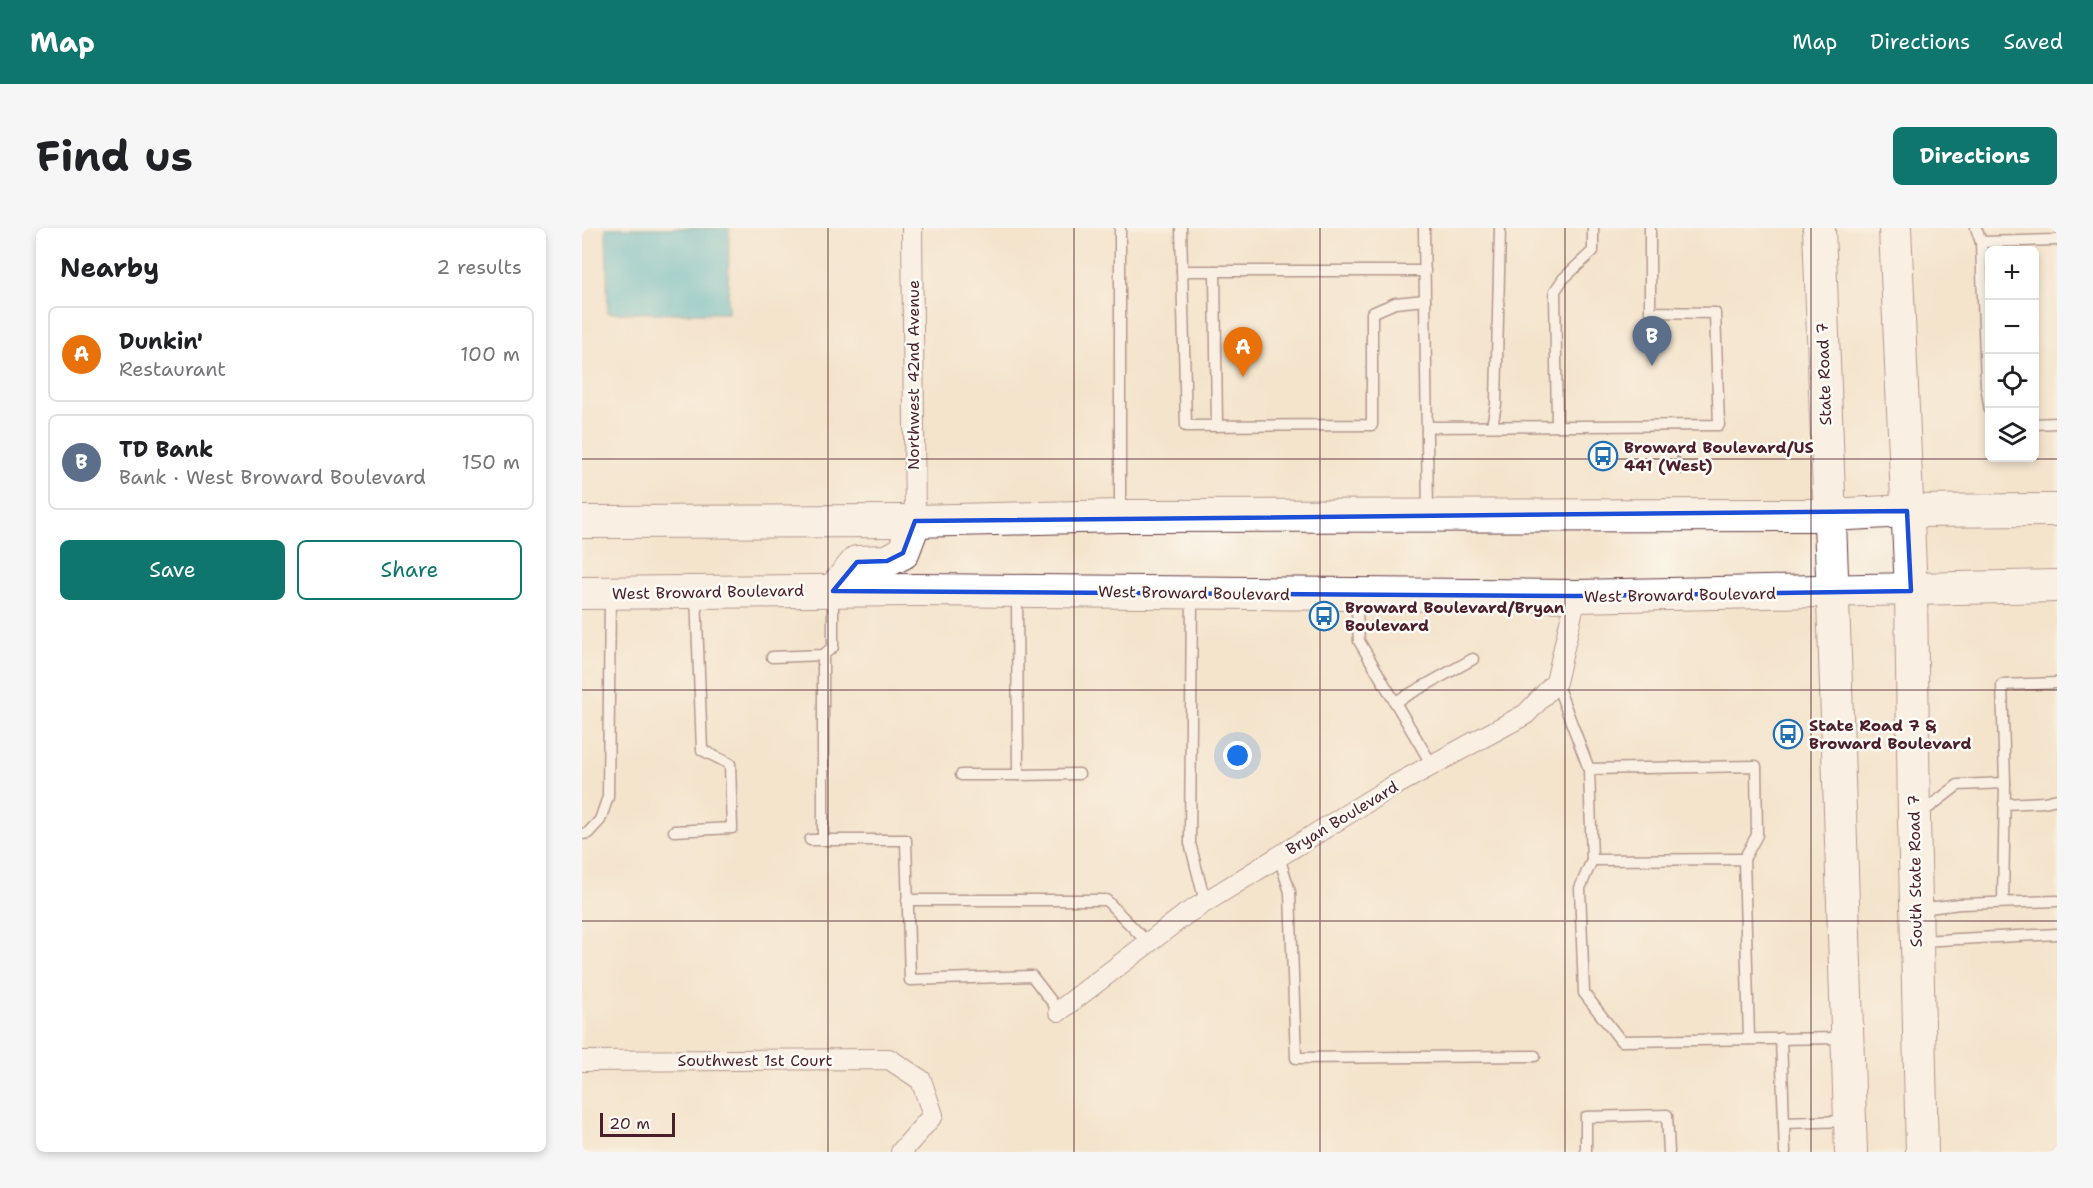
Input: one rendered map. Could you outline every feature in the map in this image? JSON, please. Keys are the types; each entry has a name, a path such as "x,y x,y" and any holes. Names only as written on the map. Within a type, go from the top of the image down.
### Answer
{"main road":[{"name":"State Road 7","path":"1819,228 1832,592"},
{"path":"1895,228 1911,591"},
{"path":"582,522 915,521 1120,516 1830,515 1907,511 2057,510"},
{"path":"834,591 857,562 887,561 903,554 915,521"},
{"name":"West Broward Boulevard","path":"596,593 1017,591 1576,596 1911,591 2057,586"},
{"name":"South State Road 7","path":"1911,591 1916,941 1922,1152"},
{"path":"1832,592 1851,1152"}],"street":[{"name":"Northwest 42nd Avenue","path":"912,228 915,521"},
{"path":"1556,682 1576,596"},
{"name":"Bryan Boulevard","path":"1059,1011 1205,902 1388,789 1526,714 1556,682"},
{"name":"Southwest 1st Court","path":"582,1061 889,1059 921,1080 933,1114 901,1152"}],"lane":[{"path":"1120,228 1120,516"},
{"path":"1181,228 1186,426 1372,426 1372,313 1395,303 1425,300"},
{"path":"1424,228 1428,516"},
{"path":"1492,426 1496,404 1500,228"},
{"path":"1557,426 1556,291 1563,279 1593,251 1593,228"},
{"path":"1428,427 1719,425 1715,313 1650,312 1650,228"},
{"path":"1976,228 1981,242 1989,408"},
{"path":"1981,242 2057,240"},
{"path":"1182,271 1425,271"},
{"path":"1215,271 1217,426"},
{"path":"2039,424 2057,423"},
{"path":"772,657 823,655 833,647 834,591"},
{"path":"1017,591 1018,775"},
{"path":"674,831 732,828 730,764 702,750 696,592"},
{"path":"582,834 588,833 600,820 608,797 596,593"},
{"path":"1192,593 1190,843 1205,902"},
{"path":"1356,595 1359,641 1432,765"},
{"path":"823,655 823,840"},
{"path":"1395,702 1473,659"},
{"path":"1556,682 1589,769 1592,860 1580,888 1584,993 1621,1041 1847,1038"},
{"path":"2003,902 2005,783 2002,685 2057,683"},
{"path":"1589,769 1756,766 1757,835 1744,859 1749,1039"},
{"path":"961,775 1079,774"},
{"path":"1914,819 1958,785 2005,783"},
{"path":"2004,804 2057,799"},
{"path":"810,840 906,840 909,980 1032,976 1059,1011"},
{"path":"1279,856 1290,892 1296,1058 1535,1056"},
{"path":"1592,860 1744,859"},
{"path":"907,900 1106,900 1148,943"},
{"path":"1916,909 2003,902 2057,901"},
{"path":"1916,941 2057,934"},
{"path":"1780,1038 1785,1152"},
{"path":"1586,1152 1586,1117 1667,1114 1669,1152"},
{"path":"1784,1123 1850,1121"}],"path":[{"path":"1678,456 1681,476"}],"highlighted area":[{"path":"1907,511 1911,591 1576,596 833,591 857,562 887,561 903,553 915,521"}],"water":[{"path":"606,228 729,228 728,313 608,313"}],"place":[{"name":"TD Bank","path":"1652,366"},
{"name":"Dunkin'","path":"1243,377"},
{"name":"Broward Boulevard/US 441 (West)","path":"1603,456"},
{"name":"Broward Boulevard/Bryan Boulevard","path":"1324,616"},
{"name":"State Road 7 & Broward Boulevard","path":"1788,734"}]}
